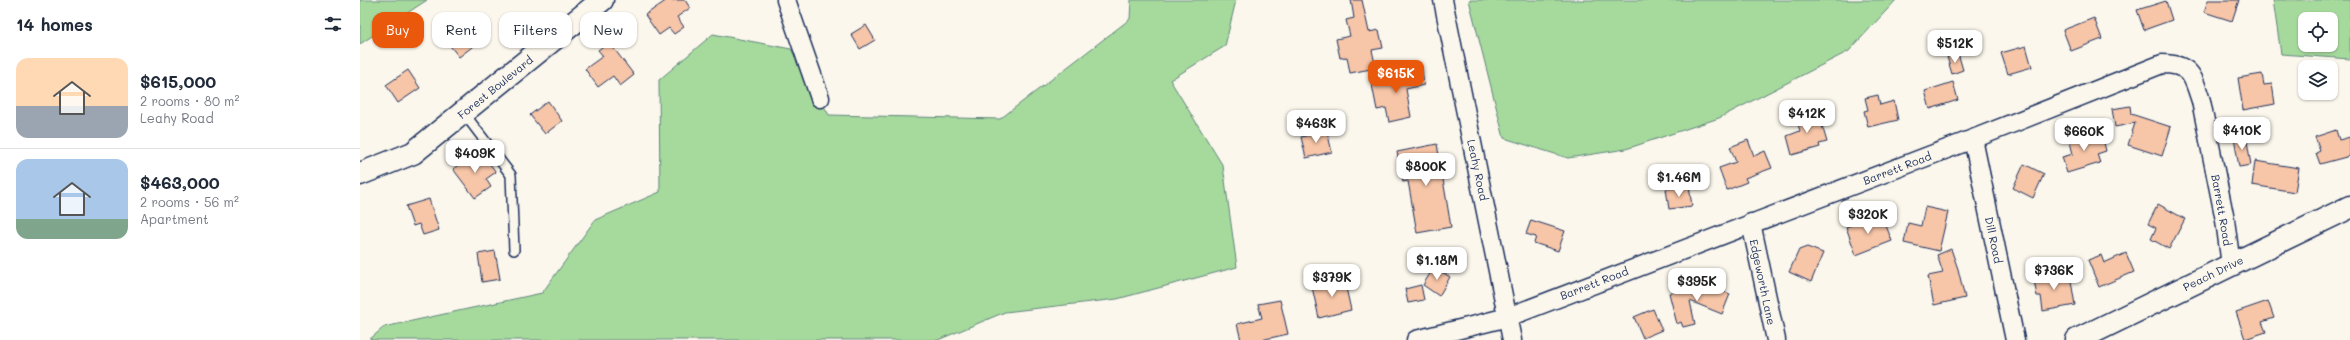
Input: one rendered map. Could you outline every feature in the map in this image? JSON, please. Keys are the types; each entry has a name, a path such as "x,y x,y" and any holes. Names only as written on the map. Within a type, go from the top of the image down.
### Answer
{"main road":[{"name":"Forest Boulevard","path":"360,174 413,153 602,0"},
{"name":"Peach Drive","path":"2077,340 2350,207"}],"street":[{"path":"786,0 820,98"},
{"name":"Leahy Road","path":"1443,0 1512,340"},
{"name":"Barrett Road","path":"1416,340 1508,317 1973,139 2162,64 2178,64 2187,70 2195,83 2225,220 2231,265"},
{"name":"Dill Road","path":"1973,139 2015,340"},
{"name":"Edgeworth Lane","path":"1751,224 1776,340"}],"lane":[{"path":"463,112 511,175 514,250"}],"green space":[{"path":"360,0 427,0 409,12 372,12 372,36 360,44"},
{"path":"1131,0 1236,0 1225,46 1170,80 1223,166 1237,267 1117,299 1005,312 938,340 369,340 384,327 542,293 595,220 660,192 659,80 713,34 791,49 829,115 1000,119 1130,19"},
{"path":"1469,0 1896,0 1849,51 1719,118 1626,149 1568,158 1504,138"},
{"path":"2273,0 2350,0 2350,59 2281,54"}],"building":[{"path":"667,0 685,0 690,8 677,17 684,27 674,34 669,28 659,35 645,15"},
{"path":"1351,0 1362,0 1369,32 1379,30 1383,48 1372,50 1376,68 1350,73 1347,57 1340,58 1336,39 1350,36 1346,20 1354,18"},
{"path":"2208,0 2239,0 2232,21 2204,12"},
{"path":"2166,1 2172,20 2144,30 2137,10"},
{"path":"2094,18 2102,39 2071,51 2063,30"},
{"path":"866,25 875,40 860,49 851,34"},
{"path":"2026,46 2032,67 2008,74 2001,53"},
{"path":"452,48 471,48 459,57"},
{"path":"601,48 614,48 634,75 620,86 613,76 598,87 585,69 603,56 598,50"},
{"path":"1958,53 1963,70 1952,74 1947,57"},
{"path":"408,70 420,88 398,103 386,85"},
{"path":"1422,70 1424,85 1406,89 1411,117 1389,122 1386,108 1377,110 1371,80"},
{"path":"2262,74 2264,85 2272,84 2275,104 2243,110 2238,78"},
{"path":"1953,82 1958,100 1930,109 1925,91"},
{"path":"1878,95 1880,105 1894,101 1898,120 1868,127 1864,111 1868,110 1865,98"},
{"path":"548,101 562,121 545,134 530,115"},
{"path":"2130,106 2131,114 2171,127 2162,156 2128,145 2135,123 2115,127 2112,109"},
{"path":"1818,112 1827,142 1819,144 1820,147 1792,155 1787,136 1800,131 1796,118"},
{"path":"2336,130 2339,140 2350,137 2350,156 2320,164 2316,153 2320,151 2315,137"},
{"path":"1327,131 1332,152 1306,158 1301,137"},
{"path":"2089,132 2090,137 2102,134 2106,151 2097,154 2100,163 2067,173 2062,157 2073,154 2069,138"},
{"path":"2246,135 2251,165 2239,167 2234,137"},
{"path":"1748,140 1754,156 1765,151 1772,168 1745,178 1747,182 1727,190 1719,168 1736,162 1730,147"},
{"path":"1437,144 1451,227 1417,233 1408,181 1403,182 1397,152"},
{"path":"479,150 496,172 486,179 491,187 475,198 453,169"},
{"path":"2255,161 2299,168 2295,192 2252,185"},
{"path":"2024,164 2044,174 2033,198 2013,188"},
{"path":"1689,186 1692,206 1669,209 1666,189"},
{"path":"429,199 439,230 423,235 419,224 413,226 406,206"},
{"path":"2158,204 2185,219 2169,249 2151,239 2156,228 2148,224"},
{"path":"1925,207 1948,212 1939,251 1904,243 1908,223 1921,226"},
{"path":"1871,217 1872,222 1883,218 1892,241 1856,255 1846,227"},
{"path":"1531,220 1565,231 1558,251 1534,243 1536,237 1526,234"},
{"path":"1807,247 1823,253 1811,282 1789,272 1799,250"},
{"path":"1951,249 1958,269 1965,298 1934,305 1928,276 1943,273 1937,255"},
{"path":"495,251 500,279 482,282 478,254"},
{"path":"2126,253 2134,272 2099,287 2088,260 2101,255 2104,263"},
{"path":"1434,267 1450,277 1439,296 1423,285"},
{"path":"2049,272 2050,278 2070,275 2075,305 2043,311 2041,296 2037,296 2033,275"},
{"path":"1344,279 1351,310 1319,318 1312,287"},
{"path":"1701,283 1730,294 1722,314 1690,301 1695,324 1683,327 1681,322 1677,324 1669,293 1699,286"},
{"path":"1421,285 1424,300 1408,303 1405,289"},
{"path":"1280,300 1288,334 1261,340 1241,340 1237,324 1262,318 1258,304"},
{"path":"2268,301 2274,318 2262,322 2266,332 2245,339 2236,312"},
{"path":"1653,309 1662,330 1643,338 1634,317"}]}
